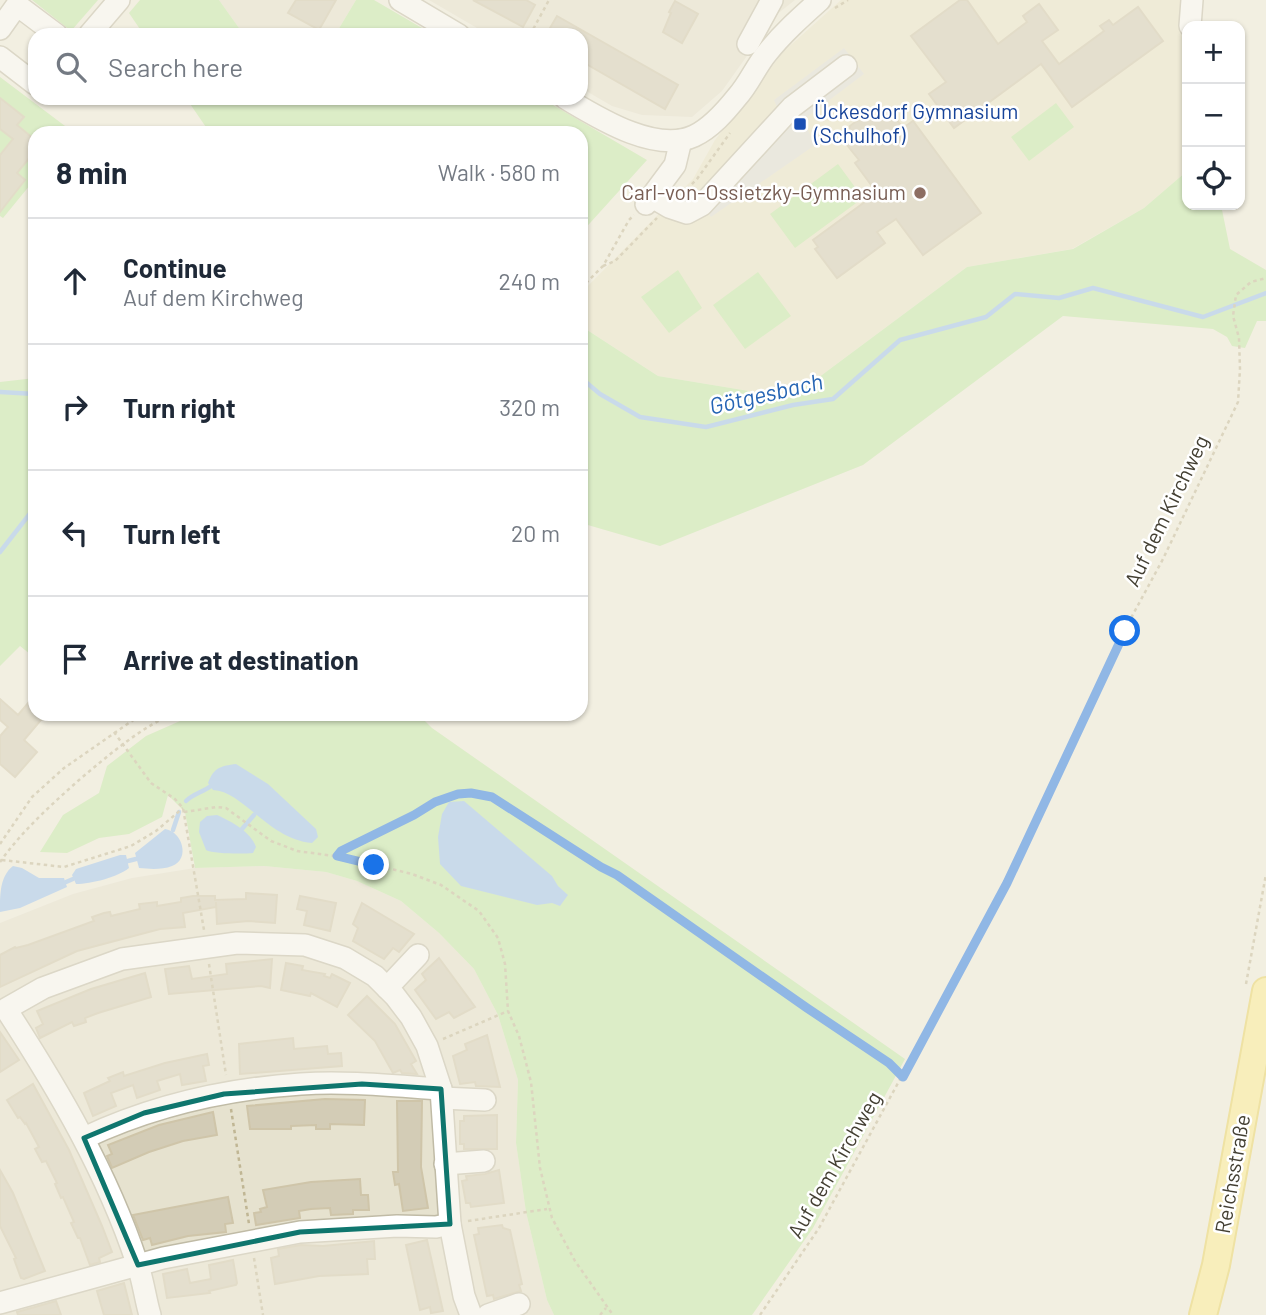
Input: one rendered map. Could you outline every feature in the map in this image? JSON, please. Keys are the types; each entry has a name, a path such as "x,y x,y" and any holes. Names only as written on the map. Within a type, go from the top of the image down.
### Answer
{"main road":[{"name":"Reichsstraße","path":"1203,1315 1216,1265 1266,990"}],"street":[{"path":"95,28 119,0"},
{"path":"400,0 447,28"},
{"path":"748,44 772,0"},
{"path":"577,105 610,125 658,140 681,141 695,136 722,114 740,94 765,55 786,30 820,0"},
{"path":"1190,21 1192,0"},
{"path":"0,29 18,5 48,28"},
{"path":"0,57 28,79"},
{"path":"681,141 675,165 653,205 687,213 702,205 792,107 846,66"},
{"path":"150,1315 138,1265 84,1138 48,1073 6,1009 43,988 122,959 237,943 305,945 345,958 375,976 411,1017 427,1046 441,1093 450,1224 464,1296 474,1314 519,1304"},
{"path":"387,988 418,955"},
{"path":"84,1138 144,1113 234,1092 301,1084 362,1084 485,1100"},
{"path":"445,1164 484,1161"},
{"path":"0,1303 138,1265 299,1232 345,1228 436,1227 450,1224"}],"path":[{"path":"534,28 549,0"},
{"path":"588,281 603,266 629,220 653,205"},
{"path":"603,266 615,261 653,205"},
{"name":"Auf dem Kirchweg","path":"760,1315 819,1228 1007,883 1119,643 1163,559 1238,402 1240,359 1233,316 1236,295 1251,282 1266,278"},
{"path":"0,844 32,797 64,768 131,721"},
{"path":"160,721 122,742 55,802 12,845 1,861 64,867 131,846 184,810 217,807 226,808 271,841 297,851 337,856 412,874 441,886 478,911 498,938 505,964 508,1011 519,1036 531,1082 540,1168 549,1208 569,1252 613,1315"},
{"path":"114,732 151,783 175,799 184,810 197,882"},
{"path":"337,856 341,851 435,802 458,794 471,793 492,797 617,875 889,1063 903,1077"},
{"path":"427,1046 508,1011"},
{"path":"216,1013 218,1026"},
{"path":"239,1160 263,1315"},
{"path":"450,1224 549,1208"},
{"path":"600,1315 607,1308"}],"highlighted area":[{"path":"362,1084 441,1089 450,1224 300,1232 138,1265 84,1138 144,1113 224,1094"}],"shaded area":[{"path":"219,0 356,0 339,28 239,28"},
{"path":"429,0 795,0 776,15 722,91 692,117 642,115 612,106 588,92 588,28 477,28"},
{"name":"Carl-von-Ossietzky-Gymnasium","path":"841,0 1197,0 1200,21 1182,21 1182,175 1144,208 1072,249 967,267 791,398 658,376 588,331 588,286 693,179 715,140 783,52"},
{"path":"844,48 864,74 803,120 815,145 711,217 697,197 777,107 774,100"},
{"path":"264,866 326,872 357,881 401,901 439,933 474,969 498,1015 518,1080 516,1143 526,1212 547,1300 554,1315 0,1315 0,923 73,894 132,878 195,868"}],"green space":[{"path":"32,0 98,0 74,28 67,28"},
{"path":"140,0 219,0 239,28 139,28 129,13"},
{"path":"356,0 374,0 422,28 339,28"},
{"path":"0,77 28,98 28,105 37,105 65,126 28,126 28,188 3,218 0,216"},
{"path":"1056,103 1074,127 1029,161 1011,137"},
{"path":"191,105 553,105 647,160 588,225 588,126 205,126"},
{"path":"838,164 863,198 795,248 770,214"},
{"path":"1182,175 1182,210 1222,210 1230,249 1266,270 1266,321 1257,321 1245,348 1232,346 1227,337 1213,329 1063,316 863,465 660,546 588,525 588,331 658,376 791,398 967,267 1073,249 1144,208"},
{"path":"678,270 702,308 669,333 641,297"},
{"path":"758,272 791,316 745,349 713,305"},
{"path":"28,379 28,652 20,646 0,666 0,382"},
{"path":"180,721 425,721 905,1059 813,1228 752,1315 554,1315 547,1300 526,1212 516,1143 518,1080 498,1015 474,969 439,933 401,901 357,881 326,872 264,866 195,868 185,812 168,795 162,817 129,834 99,838 67,853 40,852 63,815 99,793 107,766 146,736"}],"water":[{"path":"236,764 268,784 316,829 318,837 312,843 296,840 269,825 235,798 213,790 208,783 216,770"},
{"path":"464,801 552,876 568,895 560,906 552,903 537,905 461,886 440,864 438,837 442,814 449,802"},
{"path":"217,815 249,836 256,847 253,853 206,850 199,832 200,822 207,816"},
{"path":"165,829 180,840 183,852 181,858 168,867 139,868 135,853"},
{"path":"126,855 129,868 104,879 76,884 72,875 76,869"},
{"path":"13,866 39,878 64,878 67,887 20,908 0,912 3,880"}],"building":[{"path":"296,0 336,0 320,28 288,13"},
{"path":"473,0 526,0 535,5 523,27"},
{"path":"960,0 967,0 998,44 1027,22 1023,16 1039,4 1058,30 1042,41 1059,64 1104,31 1100,26 1109,20 1113,25 1138,7 1163,41 1072,107 1041,64 954,128 929,94 946,82 911,36"},
{"path":"675,1 698,14 682,43 663,32"},
{"path":"557,16 578,28 550,28"},
{"path":"588,34 678,85 665,109 588,65"},
{"path":"0,98 24,117 17,125 28,134 28,160 17,173 25,180 0,212 0,155 13,139 0,129"},
{"path":"874,108 892,113 903,128 913,121 981,213 923,255 896,219 877,232 885,243 837,278 815,249 818,247 813,240 877,193 855,163 859,160 847,145 850,126"},
{"path":"0,699 18,715 28,703 28,721 40,721 24,740 37,752 15,777 0,764 0,736 8,727 0,720"},
{"path":"246,893 277,895 275,923 248,921 217,924 216,902 216,907 183,913 185,927 160,929 77,951 0,987 0,955 15,947 28,945 94,921 92,917 110,912 111,916 140,909 139,904 157,902 157,906 181,902 181,898 193,896 215,896 215,900 246,899"},
{"path":"300,896 336,903 330,931 304,925 307,911 297,909"},
{"path":"362,903 414,934 399,952 393,948 384,959 353,941 358,928 353,924"},
{"path":"439,958 475,1007 454,1018 449,1012 436,1019 415,990 426,980 422,974"},
{"path":"272,959 270,988 261,986 169,994 165,969 189,966 192,979 227,974 226,964"},
{"path":"286,963 303,966 302,970 325,974 324,976 330,978 332,974 350,983 337,1007 311,993 310,996 281,990"},
{"path":"145,973 151,997 98,1013 85,1018 86,1022 74,1026 72,1022 40,1038 36,1028 43,1024 37,1011 91,989"},
{"path":"367,996 395,1024 416,1061 411,1064 417,1074 402,1073 400,1070 393,1073 375,1041 348,1015"},
{"path":"0,1032 19,1060 0,1072"},
{"path":"487,1035 500,1087 476,1086 475,1082 460,1084 453,1056 467,1050 465,1044"},
{"path":"293,1038 294,1049 327,1046 328,1054 341,1053 342,1066 240,1074 239,1044"},
{"path":"207,1054 209,1065 203,1066 206,1081 182,1085 180,1074 157,1081 160,1090 137,1098 133,1085 111,1093 116,1106 93,1116 84,1093 110,1081 108,1078 123,1072 124,1076"},
{"path":"33,1084 69,1150 112,1252 99,1258 100,1262 90,1265 71,1223 74,1222 55,1184 57,1183 46,1161 42,1162 35,1149 39,1147 26,1123 18,1118 7,1100"},
{"path":"325,1099 365,1100 364,1125 330,1124 330,1129 316,1129 316,1125 291,1126 291,1129 250,1129 247,1106"},
{"path":"397,1101 422,1101 421,1167 428,1208 403,1211 399,1184 395,1185 393,1172 398,1172"},
{"path":"213,1112 217,1135 183,1141 112,1168 107,1156 112,1154 108,1145 159,1125"},
{"path":"497,1115 497,1149 464,1149 464,1144 460,1144 460,1121 464,1121 464,1116"},
{"path":"0,1170 13,1193 45,1271 24,1279 21,1278 14,1259 16,1258 0,1226"},
{"path":"499,1170 504,1203 471,1207 470,1203 466,1203 462,1181 467,1180 466,1176"},
{"path":"360,1179 361,1195 368,1195 369,1210 331,1215 330,1208 311,1209 299,1211 300,1218 256,1225 254,1213 267,1207 263,1190 311,1182"},
{"path":"228,1197 233,1223 225,1224 226,1232 188,1236 152,1245 150,1238 143,1240 133,1215"},
{"path":"502,1225 510,1230 522,1284 519,1285 521,1291 494,1299 493,1295 487,1296 474,1235 479,1234 478,1228"},
{"path":"427,1240 443,1311 431,1313 430,1307 420,1310 406,1245"},
{"path":"374,1241 375,1259 367,1259 368,1274 319,1276 275,1284 271,1258 279,1256 278,1249"},
{"path":"233,1260 236,1285 209,1291 210,1293 167,1298 163,1274 187,1269 190,1283 211,1279 209,1265"},
{"path":"124,1283 132,1315 104,1315 97,1291"},
{"path":"56,1301 61,1315 18,1315 17,1312"}],"waterway":[{"name":"Götgesbach","path":"588,384 640,417 706,427 793,405 833,399 900,340 986,317 1015,294 1059,298 1093,288 1203,317 1266,293"},
{"path":"0,392 28,394"},
{"path":"0,552 28,516"},
{"path":"186,801 211,786"},
{"path":"173,830 179,812"},
{"path":"242,829 254,815"},
{"path":"128,861 136,859"},
{"path":"66,882 73,879"}],"place":[{"name":"Ückesdorf Gymnasium (Schulhof)","path":"800,124"},
{"name":"Carl-von-Ossietzky-Gymnasium","path":"920,193"}],"route":[{"path":"374,865 337,856 341,851 435,802 458,794 471,793 492,797 617,875 889,1063 903,1077 1007,883 1125,631"}]}
